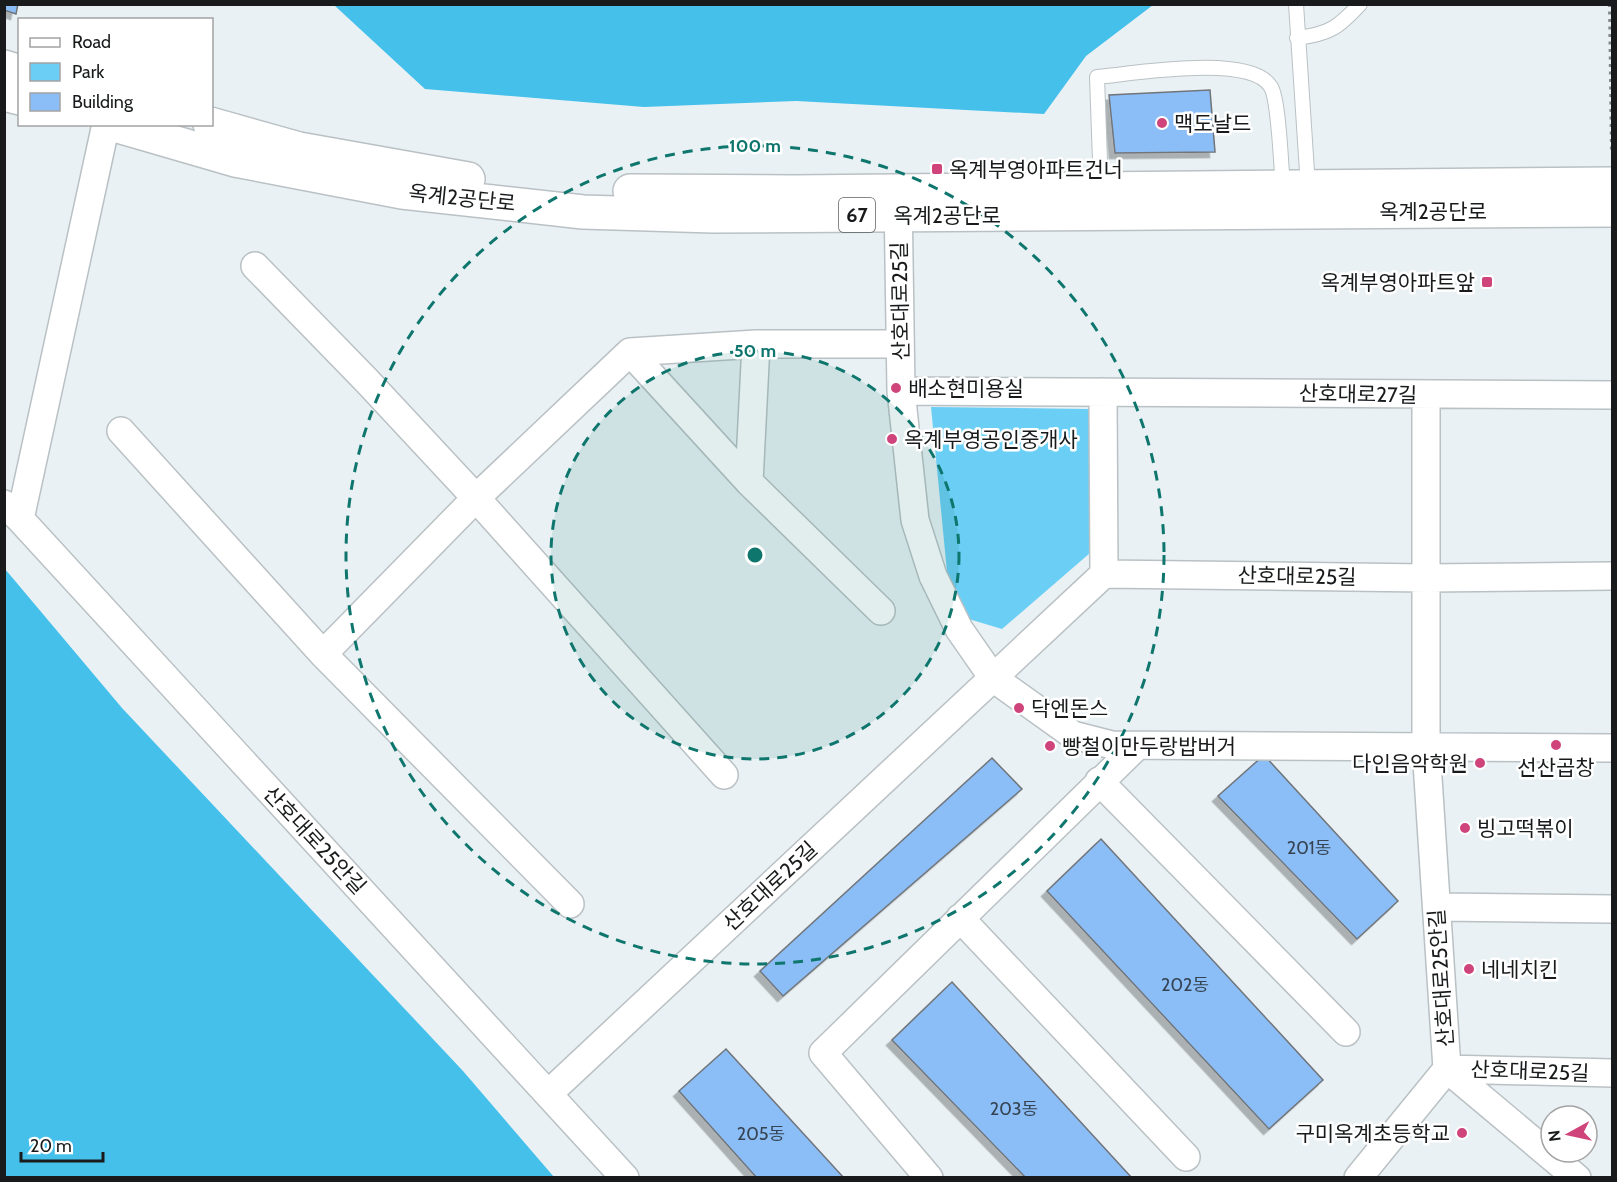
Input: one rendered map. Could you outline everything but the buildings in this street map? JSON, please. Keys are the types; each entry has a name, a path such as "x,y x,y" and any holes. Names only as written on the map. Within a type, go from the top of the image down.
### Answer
{"main road":[{"name":"옥계2공단로","path":"213,125 299,149 448,176 568,188 898,203 1612,210"},
{"name":"옥계2공단로","path":"118,126 235,159 414,193 583,212 713,216 1101,189 1612,184"}],"street":[{"path":"12,512 106,126"},
{"name":"산호대로25길","path":"898,203 900,391 915,520 933,576 959,629 993,678 1073,735 1112,745 1612,748"},
{"path":"255,266 476,498 724,775"},
{"path":"323,654 476,498 630,352 756,345 900,344"},
{"path":"749,482 756,345"},
{"path":"630,352 749,482 881,611"},
{"name":"산호대로27길","path":"900,391 1612,395"},
{"path":"1103,392 1104,574"},
{"path":"1426,395 1426,747"},
{"path":"121,431 323,654 570,904"},
{"name":"산호대로25안길","path":"12,512 625,1178"},
{"name":"산호대로25길","path":"548,1094 1104,574 1426,578 1612,576"},
{"path":"929,1178 823,1053 1137,746"},
{"name":"산호대로25안길","path":"1358,1178 1446,1069 1426,747"},
{"path":"1099,781 1346,1032"},
{"path":"1437,907 1612,909"},
{"path":"960,918 1186,1157"},
{"path":"1446,1069 1577,1178"},
{"name":"산호대로25길","path":"1446,1069 1612,1073"}],"lane":[{"path":"1296,4 1296,187"},
{"path":"1297,38 1331,31 1360,4"},
{"path":"1101,189 1097,77 1198,67 1245,72 1263,77 1272,88 1296,187"}],"path":[{"path":"1610,4 1612,153"}],"green space":[{"path":"931,407 1089,409 1090,553 1002,629 962,617 947,572"}],"shaded area":[{"path":"334,5 1153,5 1086,56 1044,114 796,101 644,107 425,89"},
{"path":"5,569 122,708 463,1071 554,1177 5,1177"}],"place":[{"name":"맥도날드","path":"1162,123"},
{"name":"옥계부영아파트건너","path":"937,169"},
{"name":"옥계부영아파트앞","path":"1487,282"},
{"name":"배소현미용실","path":"896,388"},
{"name":"옥계부영공인중개사","path":"892,439"},
{"name":"닥엔돈스","path":"1019,708"},
{"name":"선산곱창","path":"1556,745"},
{"name":"빵철이만두랑밥버거","path":"1050,746"},
{"name":"다인음악학원","path":"1480,763"},
{"name":"빙고떡볶이","path":"1465,828"},
{"name":"네네치킨","path":"1469,969"},
{"name":"구미옥계초등학교","path":"1462,1133"}]}
